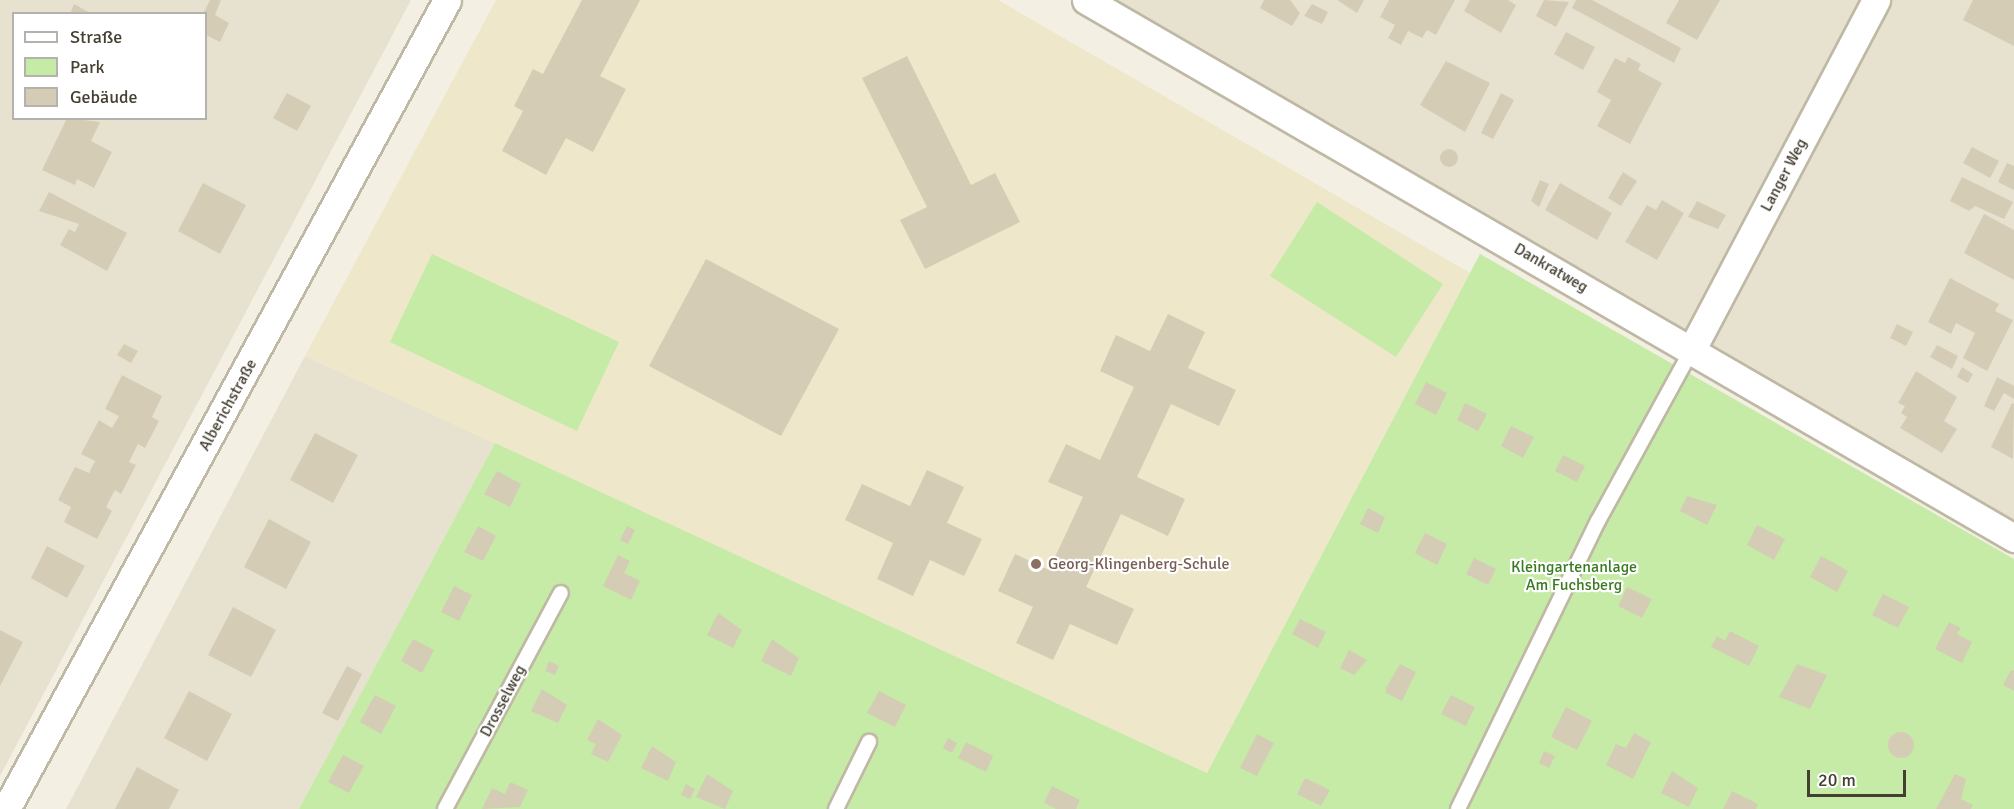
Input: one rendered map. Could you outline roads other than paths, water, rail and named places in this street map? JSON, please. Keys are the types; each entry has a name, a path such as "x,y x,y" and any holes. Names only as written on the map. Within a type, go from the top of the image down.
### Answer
{"street":[{"name":"Alberichstraße","path":"6,809 447,0"},
{"name":"Dankratweg","path":"1086,0 1692,349 2014,538"},
{"name":"Langer Weg","path":"1692,349 1876,0"}],"lane":[{"path":"1458,809 1598,521 1692,349"},
{"name":"Drosselweg","path":"445,809 561,593"},
{"path":"836,809 869,742"}],"place":[{"name":"Georg-Klingenberg-Schule","path":"1036,564"}],"park label":[{"name":"Kleingartenanlage Am Fuchsberg","path":"1574,576"}]}
